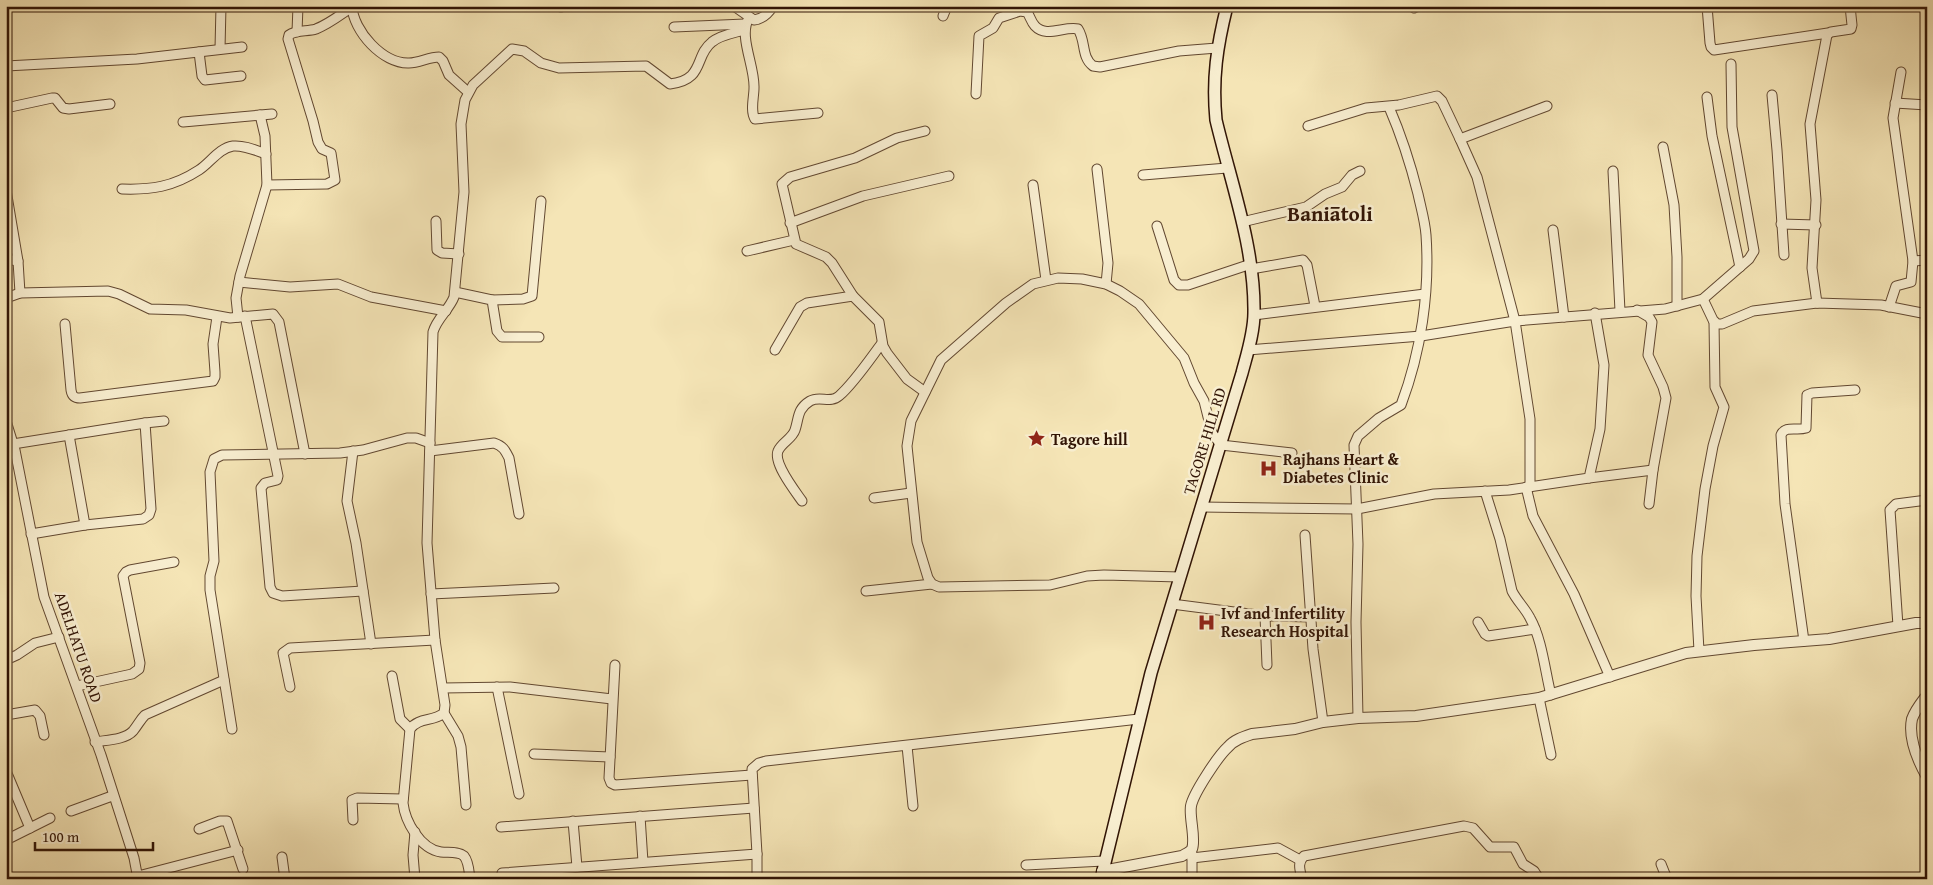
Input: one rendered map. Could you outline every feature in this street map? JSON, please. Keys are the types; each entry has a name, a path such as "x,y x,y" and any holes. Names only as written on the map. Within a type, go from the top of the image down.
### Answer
{"main road":[{"name":"TAGORE HILL RD","path":"1102,870 1140,719 1172,604 1248,350 1254,314 1251,266 1242,222 1216,120 1214,101 1217,48 1227,6"}],"street":[{"path":"220,49 221,6"},
{"path":"297,32 298,6"},
{"path":"734,6 746,24 754,76 752,112 755,119 818,113"},
{"path":"466,805 461,747 458,736 444,713 445,705 435,640 427,543 433,332 436,323 451,304 455,292 464,192 461,124 468,92 473,85 496,65 506,52 518,48 524,50 541,64 549,66 559,68 646,66 664,81 670,84 677,83 695,72 706,48 711,42 759,19 768,13 773,6"},
{"path":"943,16 947,6"},
{"path":"1707,6 1710,43 1714,50 1850,29 1852,25 1850,6"},
{"path":"266,185 327,184 332,183 336,177 331,153 328,150 322,149 318,142 314,121 288,39 289,35 318,28 352,7 356,22 373,46 384,56 396,62 409,63 439,57 443,61 449,75 468,92"},
{"path":"976,94 979,36 993,28 1000,18 1020,11 1027,12 1037,28 1042,31 1078,29 1082,34 1086,57 1093,66 1179,51 1217,48"},
{"path":"674,27 746,24"},
{"path":"1816,303 1812,268 1816,225 1816,188 1810,124 1828,33"},
{"path":"6,66 110,61 242,47"},
{"path":"199,52 202,76 206,80 241,76"},
{"path":"1248,350 1421,336 1515,321 1659,309 1703,299 1752,256 1754,251 1732,127 1731,64"},
{"path":"1889,307 1896,286 1911,282 1913,261 1892,118 1900,72"},
{"path":"1772,95 1784,255"},
{"path":"1308,126 1366,108 1389,107 1435,96 1439,97 1477,177 1515,321 1530,419 1528,487 1533,516 1574,594 1610,677"},
{"path":"1707,97 1712,136 1740,267"},
{"path":"6,108 52,98 55,98 63,108 69,109 110,104"},
{"path":"1895,103 1927,105"},
{"path":"1460,139 1547,106"},
{"path":"1358,718 1356,622 1358,509 1354,448 1356,439 1384,414 1400,407 1421,336 1426,294 1426,245 1422,214 1404,142 1389,107"},
{"path":"184,122 272,114"},
{"path":"260,116 264,130 266,185 236,298 274,454 278,480 265,483 261,488 270,587 273,593 282,596 363,591"},
{"path":"925,131 897,138 855,158 790,177 782,184 794,240 799,247 826,257 853,296 879,322 882,343 906,379 925,392"},
{"path":"122,190 148,190 172,183 198,171 225,148 233,146 244,146 266,154"},
{"path":"1663,147 1674,205 1677,306"},
{"path":"1143,175 1228,168"},
{"path":"1097,169 1108,263 1106,284"},
{"path":"1242,222 1306,207 1325,194 1342,187 1352,175 1360,170"},
{"path":"1613,172 1620,311"},
{"path":"790,223 863,196 949,176"},
{"path":"1033,185 1046,280"},
{"path":"6,190 18,261 20,293"},
{"path":"455,292 492,300 523,299 532,296 541,201"},
{"path":"436,221 437,250 442,253 459,254"},
{"path":"1782,224 1816,225"},
{"path":"1157,226 1174,280 1179,285 1251,266 1303,260 1307,265 1315,306"},
{"path":"1553,230 1564,317"},
{"path":"747,251 794,240"},
{"path":"6,260 18,261"},
{"path":"1913,261 1927,260"},
{"path":"932,584 924,569 916,542 907,446 911,420 941,360 1016,295 1033,284 1058,278 1082,279 1106,284 1120,291 1139,304 1184,358 1204,401 1212,433 1221,445 1292,453"},
{"path":"239,282 290,287 338,284 371,297 446,311"},
{"path":"6,298 20,293 108,292 119,294 150,309 186,310 218,317 273,314 279,322 305,454"},
{"path":"1254,314 1426,294"},
{"path":"775,350 800,307 807,303 853,296"},
{"path":"1699,651 1696,596 1697,556 1705,489 1713,446 1724,407 1715,387 1714,322 1703,299"},
{"path":"492,300 498,334 502,337 539,337"},
{"path":"1714,322 1722,324 1764,308 1816,303 1857,303 1927,314"},
{"path":"1637,310 1649,317 1652,322 1648,355 1666,398 1649,504"},
{"path":"1589,478 1600,429 1604,365 1595,313"},
{"path":"65,324 72,395 75,398 80,398 213,381 216,372 213,338 218,317"},
{"path":"802,501 780,468 778,451 794,434 798,416 803,406 816,398 830,400 840,395 882,343"},
{"path":"1804,641 1785,504 1780,435 1782,431 1787,429 1806,428 1807,395 1855,390"},
{"name":"ADELHATU ROAD","path":"6,420 44,597 77,686 134,858 138,878"},
{"path":"12,449 69,435 164,421"},
{"path":"31,534 143,519 149,515 151,509 145,424"},
{"path":"69,435 85,526"},
{"path":"232,729 210,590 210,576 214,561 211,465 214,459 222,455 305,454 353,451 407,438 416,438 430,447 494,443 501,445 506,450 509,458 519,514"},
{"path":"353,451 347,501 371,644"},
{"path":"1201,507 1358,509 1434,494 1509,490 1653,470"},
{"path":"1485,491 1500,539 1512,592 1515,599 1528,614 1535,629 1551,695"},
{"path":"874,498 911,493"},
{"path":"1898,626 1890,510 1896,504 1927,500"},
{"path":"1305,535 1315,668 1324,722"},
{"path":"77,686 132,674 139,669 140,663 123,576 130,570 174,562"},
{"path":"866,591 932,584 939,587 1050,585 1087,576 1104,575 1180,577"},
{"path":"431,594 554,588"},
{"path":"1172,604 1265,616 1311,617"},
{"path":"1265,616 1267,665"},
{"path":"1478,622 1488,636 1535,629"},
{"path":"1192,879 1192,801 1228,746 1252,734 1295,729 1324,722 1358,718 1416,716 1539,698 1664,659 1699,651 1829,639 1898,626 1927,623"},
{"path":"6,660 35,643 59,637"},
{"path":"290,687 283,654 290,648 435,640"},
{"path":"615,665 609,778 611,783 615,785 752,775"},
{"path":"392,676 400,718 410,729"},
{"path":"95,742 131,733 145,715 224,680"},
{"path":"497,687 519,794"},
{"path":"443,688 522,688 612,700"},
{"path":"1927,695 1913,718 1911,735 1916,753 1927,777"},
{"path":"1539,698 1551,755"},
{"path":"6,715 35,710 40,716 44,735"},
{"path":"444,713 438,718 419,722 410,729 403,799 404,813 409,825 428,846 438,852 457,853 463,856 470,879"},
{"path":"757,879 752,769 759,763 1140,719"},
{"path":"907,746 913,806"},
{"path":"534,754 610,758"},
{"path":"6,770 30,828"},
{"path":"71,811 112,796"},
{"path":"353,820 352,800 357,798 403,799"},
{"path":"501,827 754,808"},
{"path":"640,816 642,862"},
{"path":"6,840 50,818"},
{"path":"199,828 220,821 227,821 243,869"},
{"path":"573,822 577,867"},
{"path":"1302,879 1299,864 1304,856 1464,826 1474,828 1490,847 1514,847 1521,861 1534,871 1539,879"},
{"path":"415,832 413,854 415,879"},
{"path":"1026,865 1102,870 1192,853 1278,848 1300,860"},
{"path":"138,878 238,850"},
{"path":"502,873 756,854"},
{"path":"282,856 285,879"},
{"path":"1661,864 1667,879"}],"place":[{"name":"Tagore hill","path":"1037,439"},
{"name":"Rajhans Heart & Diabetes Clinic","path":"1269,468"},
{"name":"Ivf and Infertility Research Hospital","path":"1207,622"}],"district":[{"name":"Baniātoli","path":"1330,213"}]}
